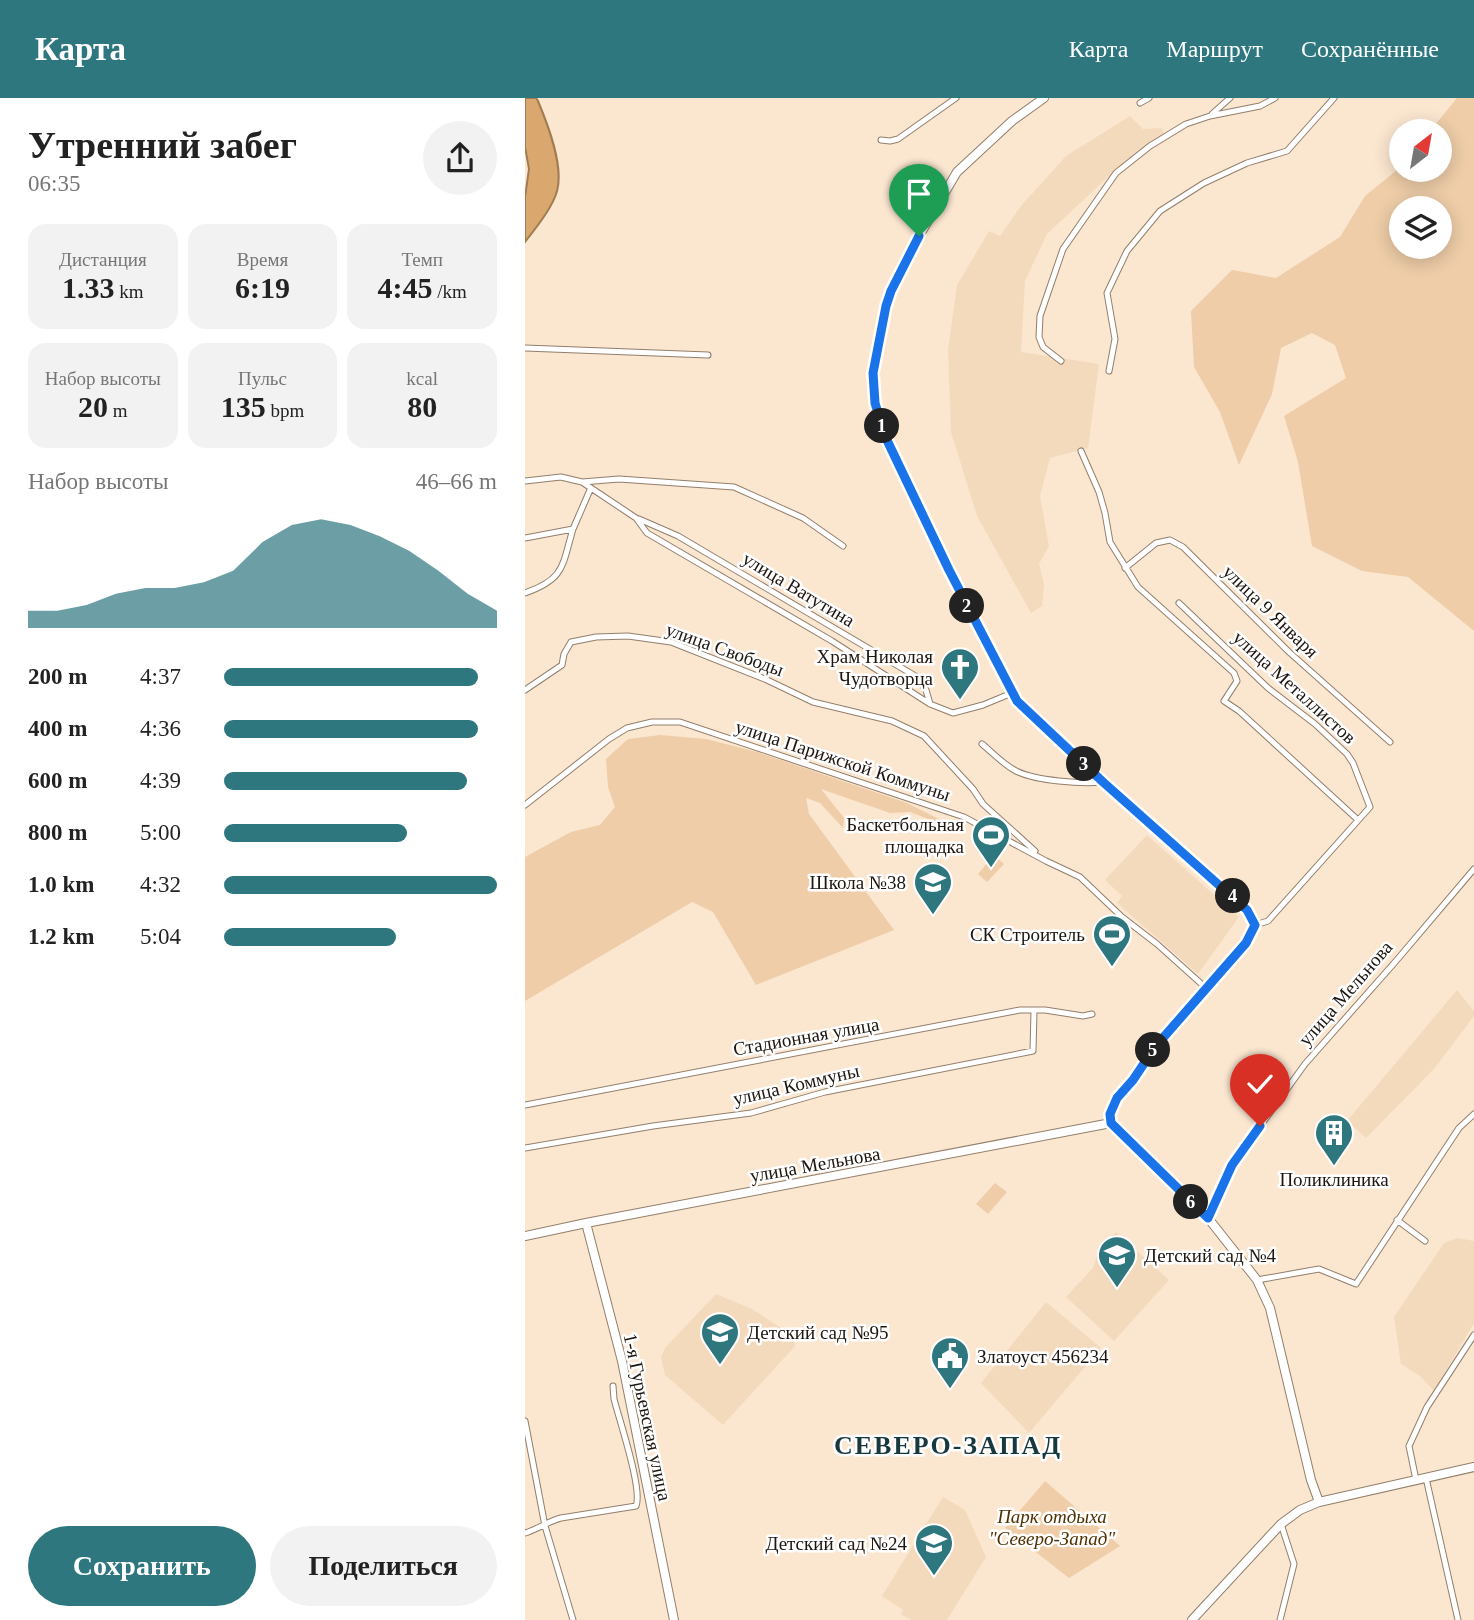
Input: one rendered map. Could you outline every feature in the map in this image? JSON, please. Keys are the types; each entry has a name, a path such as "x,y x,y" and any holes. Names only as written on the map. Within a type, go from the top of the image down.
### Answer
{"main road":[{"path":"1044,98 979,149 950,182 919,236 891,291 873,373 875,403 885,436 1012,693 1103,782 1247,910 1255,925 1246,943 1155,1047 1117,1098 1110,1114 1111,1123 1208,1218 1257,1280 1270,1308 1311,1480 1319,1502"},
{"name":"улица Мельнова","path":"525,1236 1111,1123"},
{"name":"1-я Гурьевская улица","path":"586,1223 622,1361 674,1620"},
{"path":"1192,1620 1280,1524 1300,1510 1319,1502 1474,1467"}],"street":[{"path":"881,140 898,139 956,98"},
{"path":"1140,103 1149,98"},
{"path":"1210,116 1230,98"},
{"path":"1062,360 1043,348 1039,337 1040,316 1063,249 1116,173 1186,124 1210,116 1260,106 1275,98"},
{"path":"1109,371 1115,339 1107,293 1127,251 1160,211 1204,183 1247,163 1287,151 1334,98"},
{"path":"525,348 708,355"},
{"name":"улица Металлистов","path":"1081,451 1099,492 1110,542 1138,587 1234,673 1237,681 1224,701 1239,711 1358,820 1370,807 1347,754 1315,724 1268,688 1179,603"},
{"path":"525,481 561,477 582,482 619,479 734,487 803,518 843,546"},
{"name":"улица Ватутина","path":"582,482 590,490 636,518 678,536 917,677 926,690 930,704"},
{"path":"525,593 544,586 558,575 573,529 590,490"},
{"name":"улица Ватутина","path":"636,518 647,533 832,641 930,704 953,713 1012,693"},
{"path":"525,538 573,529"},
{"name":"улица 9 Января","path":"1125,568 1156,543 1170,540 1183,547 1289,652 1390,742"},
{"name":"улица Свободы","path":"525,690 562,665 564,654 571,642 596,637 628,636 671,642 767,680 813,702 892,721 924,736 973,789 983,804 1046,861"},
{"name":"улица Парижской Коммуны","path":"525,805 627,728 652,722 680,722 964,817 1080,877 1122,917 1206,988"},
{"path":"982,744 1014,770 1027,776 1103,782"},
{"path":"1255,925 1269,921 1358,820"},
{"name":"улица Мельнова","path":"1208,1218 1232,1165 1304,1063 1474,869"},
{"name":"Стадионная улица","path":"525,1105 875,1040 1020,1010 1045,1010 1083,1016 1092,1014"},
{"name":"улица Коммуны","path":"525,1148 751,1112 825,1092 1034,1051 1034,1011"},
{"path":"1257,1280 1319,1269 1356,1284 1459,1128 1474,1114"},
{"path":"1397,1220 1425,1241"},
{"path":"1416,1480 1409,1446 1427,1407 1474,1335"},
{"path":"525,1533 561,1518 632,1507 638,1503 613,1387"},
{"path":"525,1421 545,1526 573,1620"},
{"path":"1426,1478 1458,1620"},
{"path":"1280,1524 1294,1564 1280,1620"}],"shaded area":[{"path":"525,98 536,98 538,101 554,146 559,181 552,204 525,242 525,197 529,169 525,147"},
{"path":"1130,116 1143,129 1161,128 1168,138 1107,178 1047,234 1025,281 1021,352 1099,364 1088,448 1050,458 1040,496 1049,546 1039,564 1044,584 1042,606 1031,613 977,516 951,432 948,350 957,285 989,231 1000,236 1021,206 1066,156"},
{"path":"1147,835 1239,917 1198,974 1117,903 1122,896 1105,880"},
{"path":"1457,990 1474,1011 1474,1016 1434,1069 1366,1138 1347,1121"},
{"name":"Детский сад №4","path":"1116,1232 1169,1280 1114,1341 1066,1297 1093,1268 1099,1250"},
{"path":"1458,1238 1474,1241 1474,1323 1434,1391 1420,1376 1401,1364 1394,1317 1444,1243"},
{"name":"Детский сад №95","path":"716,1294 752,1309 781,1328 794,1340 795,1346 723,1425 665,1375 661,1357 665,1348"},
{"path":"1046,1302 1101,1348 1029,1433 981,1383"},
{"name":"Детский сад №24","path":"943,1497 965,1510 986,1557 947,1620 911,1620 901,1614 903,1610 882,1596"}],"green space":[{"path":"1457,98 1474,98 1474,631 1408,577 1362,571 1312,546 1298,462 1284,416 1346,378 1335,345 1312,333 1281,348 1272,394 1239,465 1220,412 1194,367 1191,311 1232,270 1276,278 1340,237 1365,196 1389,177 1389,182 1453,182 1453,119 1440,119"},
{"path":"660,735 706,739 757,752 907,803 941,820 936,822 910,812 890,813 821,789 844,818 843,828 820,803 806,798 809,814 894,930 756,985 713,912 692,902 525,1001 525,857 571,832 600,825 615,807 608,787 606,759 628,739"},
{"name":"Баскетбольная площадка","path":"994,855 1004,864 987,882 978,874"},
{"path":"995,1183 1007,1192 988,1214 976,1204"},
{"name":"Парк отдыха \"Северо-Запад\"","path":"1045,1481 1120,1546 1069,1578 1005,1528"}],"place":[{"name":"Храм Николая Чудотворца","path":"960,701"},
{"name":"Баскетбольная площадка","path":"991,869"},
{"name":"Школа №38","path":"933,916"},
{"name":"СК Строитель","path":"1112,968"},
{"name":"Поликлиника","path":"1334,1167"},
{"name":"Детский сад №4","path":"1117,1289"},
{"name":"Детский сад №95","path":"720,1366"},
{"name":"Златоуст 456234","path":"950,1390"},
{"name":"Детский сад №24","path":"934,1577"}],"district":[{"name":"СЕВЕРО-ЗАПАД","path":"948,1445"}],"route":[{"path":"919,236 886,306 873,373 875,403 885,436 949,570 1017,701 1103,782 1247,910 1255,925 1246,943 1155,1047 1117,1098 1110,1114 1111,1123 1208,1218 1232,1165 1260,1126"}]}
